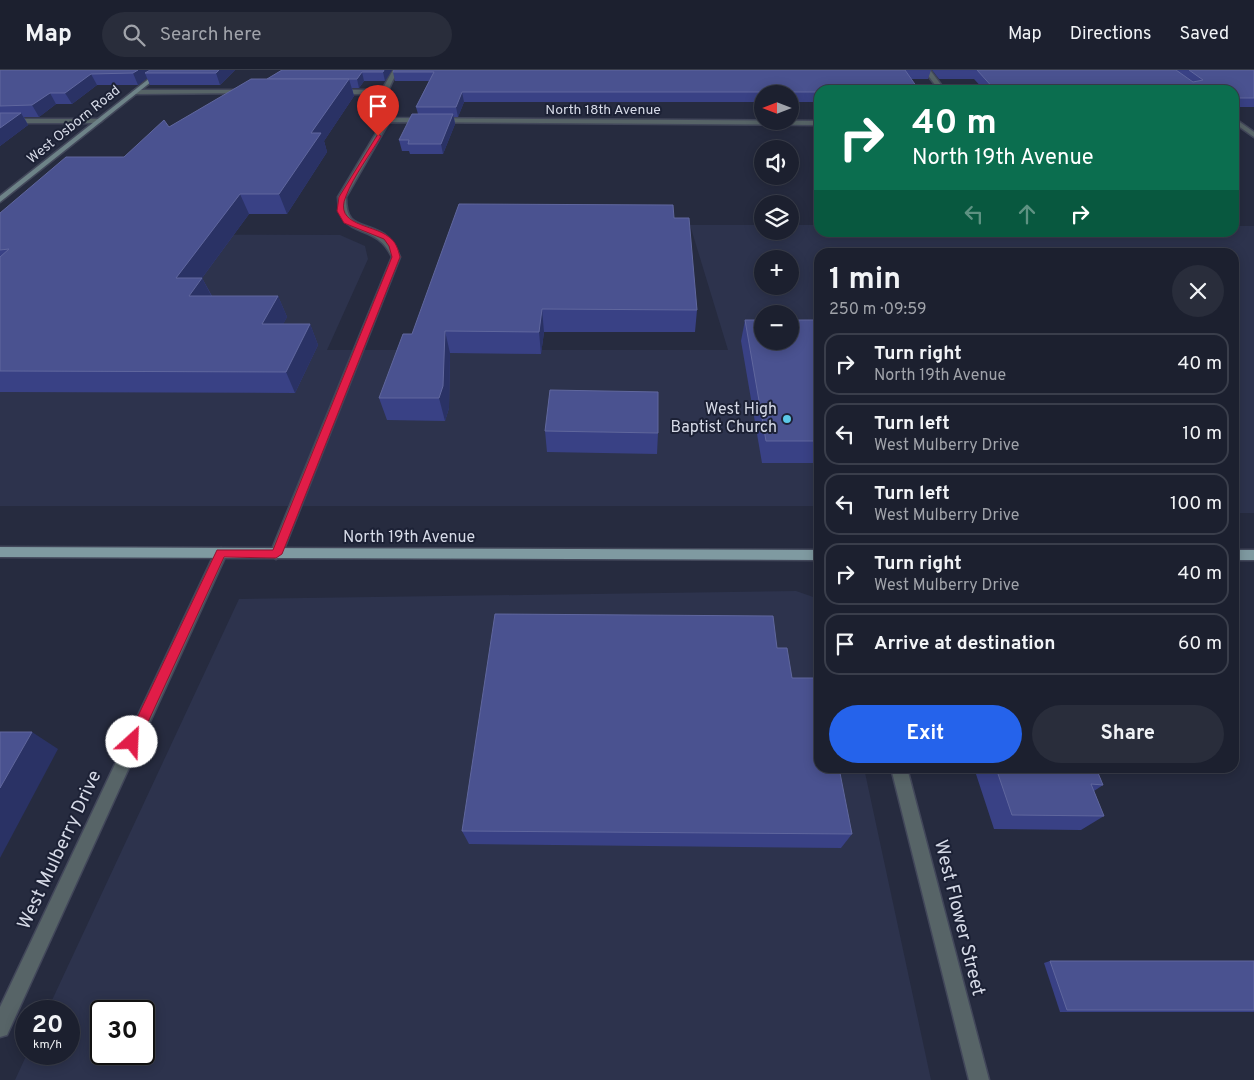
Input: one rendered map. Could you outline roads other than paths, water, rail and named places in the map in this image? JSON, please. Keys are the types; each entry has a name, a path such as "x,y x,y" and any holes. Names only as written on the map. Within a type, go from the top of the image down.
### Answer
{"main road":[{"name":"North 19th Avenue","path":"0,552 814,555"},
{"path":"1239,555 1254,555"}],"street":[{"name":"West Osborn Road","path":"0,200 163,70"},
{"path":"276,554 396,257 393,245 386,238 346,221 340,211 342,197 388,120 382,105 383,92 396,70"},
{"path":"926,70 938,85"},
{"path":"135,92 250,92"},
{"path":"327,92 383,92"},
{"name":"North 18th Avenue","path":"388,120 814,123"},
{"path":"0,121 99,121"},
{"path":"1239,123 1254,124"},
{"path":"1239,125 1254,135"},
{"name":"West Mulberry Drive","path":"0,1028 221,553"},
{"name":"West Flower Street","path":"900,773 979,1080"}],"place":[{"name":"West High Baptist Church","path":"787,419"}]}
